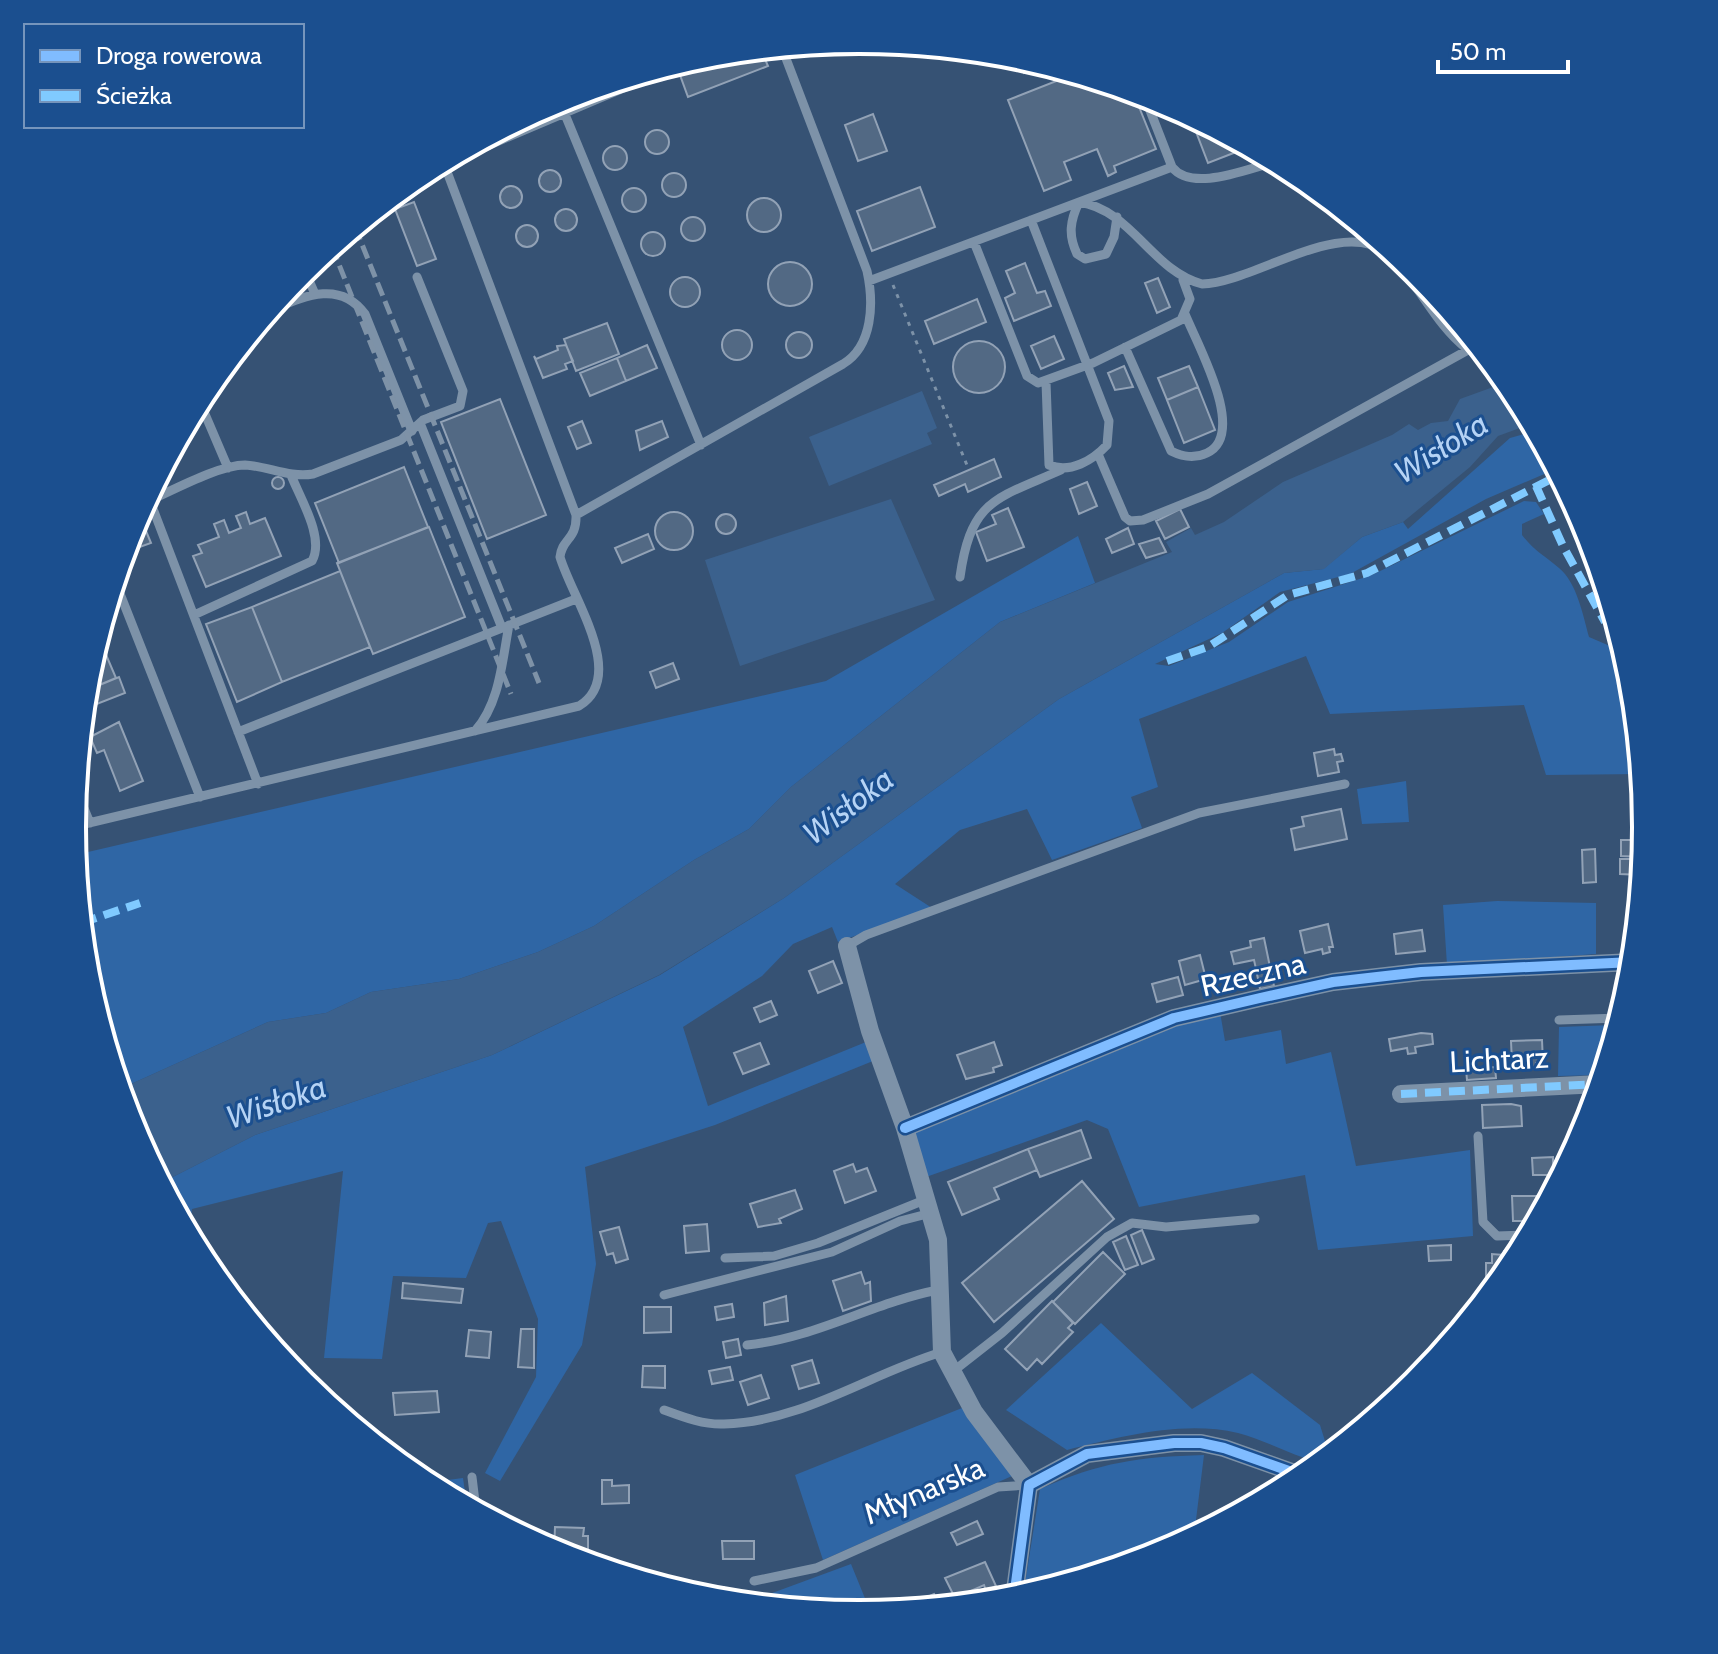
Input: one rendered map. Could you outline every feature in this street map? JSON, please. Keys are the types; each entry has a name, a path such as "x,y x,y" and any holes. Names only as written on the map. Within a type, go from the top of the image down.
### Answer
{"street":[{"path":"847,946 870,1031 905,1128 938,1240 942,1352 974,1412 1029,1485"},
{"name":"Rzeczna","path":"905,1128 1174,1018 1260,998 1333,982 1421,972 1619,963"},
{"name":"Lichtarz","path":"1401,1094 1587,1085"},
{"name":"Młynarska","path":"1016,1584 1029,1485 1087,1454 1174,1443 1201,1443 1287,1470"}],"lane":[{"path":"576,515 857,355 867,329 869,281 786,58"},
{"path":"1150,111 1172,167 1183,176 1203,178 1258,166"},
{"path":"564,113 701,445"},
{"path":"869,281 1172,167"},
{"path":"86,824 579,706 594,693 600,676 599,655 560,557 564,545 575,534 576,515 448,173"},
{"path":"974,242 1027,376 1038,383 1046,382 1174,324 1185,314 1190,299 1181,277 1117,217 1097,205 1079,202"},
{"path":"1079,202 1070,231 1077,254 1085,259 1106,254 1114,237 1117,217"},
{"path":"960,577 966,540 986,506 1098,454 1107,445 1109,421 1031,220"},
{"path":"1181,277 1211,284 1339,242 1363,241"},
{"path":"161,496 228,468 251,466 291,475 313,474 401,440 416,427 457,409 464,397 417,277"},
{"path":"310,282 315,294"},
{"path":"1414,289 1435,319 1453,332"},
{"path":"291,303 315,294 346,297 365,314 505,627 493,701 485,719 474,732"},
{"path":"1125,347 1171,451 1189,457 1210,452 1222,440 1225,419 1185,314"},
{"path":"1098,454 1125,517 1130,521 1143,520 1208,494 1467,350"},
{"path":"1046,382 1046,458 1049,465 1064,468"},
{"path":"205,415 228,468"},
{"path":"194,615 312,561 317,554 315,536 291,475"},
{"path":"152,515 258,784"},
{"path":"121,597 200,797"},
{"path":"238,732 576,599"},
{"path":"847,946 866,935 1060,861 1199,813 1345,784"},
{"path":"86,814 90,823"},
{"path":"1559,1020 1608,1018"},
{"path":"1478,1136 1483,1222 1497,1236 1515,1235"},
{"path":"725,1258 774,1256 929,1206"},
{"path":"664,1295 832,1252 929,1206"},
{"path":"951,1373 1002,1333 1107,1237 1132,1223 1166,1227 1255,1219"},
{"path":"747,1345 786,1341 914,1295 938,1290"},
{"path":"664,1410 699,1422 725,1425 815,1404 906,1363 942,1352"},
{"path":"472,1477 474,1497"},
{"name":"Młynarska","path":"754,1581 816,1568 998,1487 1029,1485"}],"path":[{"path":"889,274 969,470"}],"shaded area":[{"path":"1524,434 1546,473 1486,499 1350,574 1280,592 1222,633 1155,664 1169,666 1229,642 1288,602 1372,575 1524,501 1536,502 1544,514 1522,524 1522,535 1565,574 1578,600 1589,637 1610,646 1625,726 1630,774 1546,775 1524,705 1330,714 1306,656 1139,719 1158,787 1131,797 1142,828 1052,860 1027,809 960,830 895,884 932,908 838,942 832,927 793,944 762,976 683,1027 708,1106 866,1042 873,1061 715,1125 585,1167 596,1264 582,1345 500,1481 485,1473 536,1377 538,1319 501,1221 488,1223 466,1278 393,1276 382,1359 324,1358 343,1171 192,1209 191,1215 190,1213 171,1178 255,1135 492,1055 660,975 784,898 1059,699 1284,573 1323,569 1362,537 1403,522 1408,529 1510,438"},
{"path":"1078,536 1095,583 1000,622 791,787 749,829 694,860 594,926 538,952 459,979 371,992 326,1013 268,1022 130,1084 112,1027 101,978 93,928 87,852 826,681"},
{"path":"1406,781 1409,822 1362,824 1357,789"},
{"path":"1497,901 1596,903 1596,954 1447,965 1443,905"},
{"path":"1220,1012 1225,1041 1281,1030 1286,1064 1331,1052 1356,1166 1470,1150 1473,1236 1318,1250 1305,1175 1139,1207 1108,1129 1087,1120 926,1177 912,1136 919,1128 1154,1031"},
{"path":"1606,1025 1591,1075 1558,1076 1559,1027"},
{"path":"1101,1323 1192,1409 1252,1373 1320,1425 1326,1443 1305,1458 1238,1433 1195,1428 1151,1432 1067,1450 1006,1410"},
{"path":"962,1408 1012,1476 823,1560 795,1475"},
{"path":"1204,1455 1196,1522 1107,1559 1025,1582 1040,1489 1101,1467 1159,1457"},
{"path":"463,1478 465,1492 446,1480"},
{"path":"851,1564 866,1600 808,1598 769,1594"}],"water":[{"name":"Wisłoka","path":"1494,387 1520,428 1498,436 1470,467 1403,522 1362,537 1324,569 1284,573 1059,699 784,898 659,975 492,1055 255,1135 171,1178 130,1084 268,1022 326,1013 371,992 459,979 538,952 594,926 694,860 749,829 791,787 1000,622 1172,552 1166,542 1191,528 1195,535 1224,522 1283,482 1392,435 1409,424 1418,430 1431,423 1448,421 1460,399"},
{"path":"922,391 937,428 927,433 932,444 829,486 809,437"},
{"path":"891,499 935,600 740,666 705,560"}],"building":[{"path":"765,60 768,66 688,97 680,75 758,61"},
{"path":"1059,80 1107,95 1139,107 1156,149 1114,166 1116,172 1108,176 1097,149 1064,162 1071,180 1044,191 1008,100"},
{"path":"873,114 887,151 858,161 845,125"},
{"path":"657,130 668,137 669,142 662,153 657,154 646,147 645,142 652,131"},
{"path":"1196,132 1235,152 1208,163"},
{"path":"615,146 626,153 627,158 620,169 615,170 604,163 603,158 610,147"},
{"path":"550,170 558,173 561,181 558,189 550,192 542,189 539,181 542,173"},
{"path":"674,173 685,180 686,185 679,196 674,197 663,190 662,185 669,174"},
{"path":"511,186 519,189 522,197 519,205 511,208 503,205 500,197 503,189"},
{"path":"920,187 935,227 872,251 857,211"},
{"path":"634,188 645,195 646,200 639,211 634,212 623,205 622,200 629,189"},
{"path":"764,198 776,203 781,215 776,227 764,232 752,227 747,215 752,203"},
{"path":"414,202 436,259 417,266 395,209"},
{"path":"566,209 574,212 577,220 574,228 566,231 558,228 555,220 558,212"},
{"path":"693,217 704,224 705,229 698,240 693,241 682,234 681,229 688,218"},
{"path":"527,225 535,228 538,236 535,244 527,247 519,244 516,236 519,228"},
{"path":"653,232 664,239 665,244 658,255 653,256 642,249 641,244 648,233"},
{"path":"790,262 806,268 812,284 806,300 790,306 774,300 768,284 774,268"},
{"path":"1025,263 1037,293 1045,291 1051,306 1014,321 1005,298 1015,293 1006,271"},
{"path":"685,277 696,281 700,292 696,303 685,307 674,303 670,292 674,281"},
{"path":"1158,278 1170,307 1157,313 1145,283"},
{"path":"977,299 986,322 934,344 925,321"},
{"path":"607,323 619,354 576,371 564,339"},
{"path":"737,330 748,334 752,345 748,356 737,360 726,356 722,345 726,334"},
{"path":"799,332 808,336 812,345 808,354 799,358 790,354 786,345 790,336"},
{"path":"1054,336 1064,359 1041,369 1031,346"},
{"path":"979,341 997,349 1005,367 997,385 979,393 961,385 953,367 961,349"},
{"path":"566,345 573,361 565,364 567,369 543,378 534,356 536,359 558,350 557,346"},
{"path":"647,345 657,368 626,381 617,358"},
{"path":"617,358 626,381 590,396 580,373"},
{"path":"1124,366 1133,387 1115,390 1108,373"},
{"path":"1189,366 1198,387 1167,400 1158,378"},
{"path":"1198,387 1215,430 1184,443 1167,400"},
{"path":"500,399 546,515 487,539 441,422"},
{"path":"582,421 591,443 577,449 568,427"},
{"path":"662,421 668,437 640,450 636,431"},
{"path":"994,459 1001,477 968,492 965,484 939,496 934,485"},
{"path":"404,467 428,527 339,563 315,503"},
{"path":"278,477 284,483 278,489 272,483"},
{"path":"1087,482 1097,506 1079,514 1070,489"},
{"path":"1008,508 1024,547 987,561 976,532 996,524 992,515"},
{"path":"1180,509 1189,527 1165,539 1156,521"},
{"path":"246,512 250,524 265,518 281,556 206,587 193,556 202,553 198,545 219,537 214,524 224,520 229,533 241,528 236,516"},
{"path":"674,512 687,518 693,531 687,544 674,550 661,544 655,531 661,518"},
{"path":"726,514 733,517 736,524 733,531 726,534 719,531 716,524 719,517"},
{"path":"429,527 465,617 373,654 337,563"},
{"path":"1128,528 1134,544 1112,553 1106,539"},
{"path":"145,531 151,543 139,547"},
{"path":"648,534 654,549 622,563 615,548"},
{"path":"1159,538 1166,552 1146,558 1139,544"},
{"path":"340,571 370,647 282,682 252,607"},
{"path":"252,607 282,682 237,702 206,624"},
{"path":"106,654 116,678 100,685"},
{"path":"673,663 679,679 656,688 650,672"},
{"path":"119,677 125,693 97,704 100,685"},
{"path":"119,722 143,781 120,791 104,750 97,753 92,736"},
{"path":"1334,749 1335,755 1341,754 1343,761 1337,762 1339,772 1318,776 1314,753"},
{"path":"1341,809 1347,839 1295,850 1291,829 1304,826 1302,817"},
{"path":"1621,840 1631,840 1631,856 1621,856"},
{"path":"1595,849 1596,882 1583,883 1582,850"},
{"path":"1620,859 1631,859 1630,874 1620,874"},
{"path":"1328,924 1333,947 1329,947 1330,952 1323,954 1322,949 1305,953 1300,931"},
{"path":"1422,930 1425,951 1396,954 1394,934"},
{"path":"1264,938 1270,967 1256,969 1254,960 1234,964 1231,952 1251,947 1250,941"},
{"path":"1200,955 1206,979 1185,985 1179,961"},
{"path":"833,961 842,983 818,993 809,971"},
{"path":"1270,967 1274,986 1260,989 1256,969"},
{"path":"1178,977 1183,995 1157,1002 1152,984"},
{"path":"771,1001 777,1015 760,1022 754,1008"},
{"path":"1432,1034 1433,1044 1415,1047 1416,1053 1408,1054 1407,1048 1391,1051 1389,1039"},
{"path":"1542,1040 1543,1063 1536,1063 1536,1069 1523,1069 1523,1064 1512,1064 1511,1041"},
{"path":"994,1042 1002,1065 993,1068 994,1072 966,1079 957,1055"},
{"path":"760,1043 769,1064 743,1074 734,1053"},
{"path":"1495,1067 1496,1078 1467,1080 1466,1069"},
{"path":"1482,1105 1521,1106 1522,1126 1483,1128"},
{"path":"1081,1130 1091,1158 1040,1177 1028,1149"},
{"path":"1028,1149 1037,1170 994,1188 999,1199 962,1215 948,1182"},
{"path":"1553,1157 1549,1175 1533,1175 1532,1158"},
{"path":"853,1164 856,1172 867,1168 876,1191 845,1203 834,1171"},
{"path":"1082,1181 1114,1219 994,1322 962,1283"},
{"path":"795,1190 802,1209 779,1219 781,1223 758,1227 750,1204"},
{"path":"1512,1196 1538,1196 1524,1221 1513,1221"},
{"path":"707,1224 709,1251 686,1253 684,1226"},
{"path":"619,1227 628,1259 616,1263 613,1253 607,1255 600,1232"},
{"path":"1142,1230 1154,1259 1142,1264 1131,1235"},
{"path":"1126,1236 1138,1265 1125,1270 1113,1242"},
{"path":"1451,1245 1451,1260 1429,1261 1428,1246"},
{"path":"1103,1252 1125,1274 1075,1324 1053,1302"},
{"path":"1492,1254 1503,1255 1486,1278 1486,1263 1492,1263"},
{"path":"861,1272 865,1284 870,1282 871,1301 843,1311 833,1281"},
{"path":"403,1283 463,1289 461,1303 402,1298"},
{"path":"786,1296 788,1321 765,1325 764,1303"},
{"path":"1052,1301 1073,1323 1068,1328 1073,1332 1042,1364 1037,1359 1027,1370 1005,1349"},
{"path":"732,1304 734,1317 717,1320 715,1307"},
{"path":"644,1307 671,1307 671,1332 644,1333"},
{"path":"521,1329 534,1329 534,1368 518,1367"},
{"path":"469,1330 491,1332 489,1358 466,1356"},
{"path":"738,1339 741,1355 726,1358 723,1342"},
{"path":"812,1360 819,1383 799,1389 792,1366"},
{"path":"643,1366 665,1366 665,1388 642,1387"},
{"path":"730,1367 733,1380 712,1384 709,1371"},
{"path":"761,1375 769,1398 748,1405 740,1382"},
{"path":"437,1391 439,1412 395,1415 393,1393"},
{"path":"602,1480 612,1480 612,1486 629,1485 629,1503 602,1504"},
{"path":"977,1521 983,1534 957,1545 951,1533"},
{"path":"555,1527 584,1528 583,1536 588,1536 588,1550 563,1541 555,1537"},
{"path":"722,1541 754,1541 754,1559 723,1559"},
{"path":"985,1562 996,1586 985,1589 984,1585 953,1594 945,1578"}],"railway":[{"path":"359,238 539,683"},
{"path":"336,258 511,694"}],"marked path":[{"path":"1167,661 1208,647 1288,595 1367,573 1549,480"},
{"path":"1536,486 1563,546 1604,620"},
{"path":"92,919 140,903"},
{"path":"1401,1094 1587,1085"}],"cycle path":[{"path":"905,1128 1174,1018 1260,998 1333,982 1421,972 1619,963"},
{"path":"1016,1584 1029,1485 1087,1454 1174,1443 1201,1443 1287,1470"}]}
